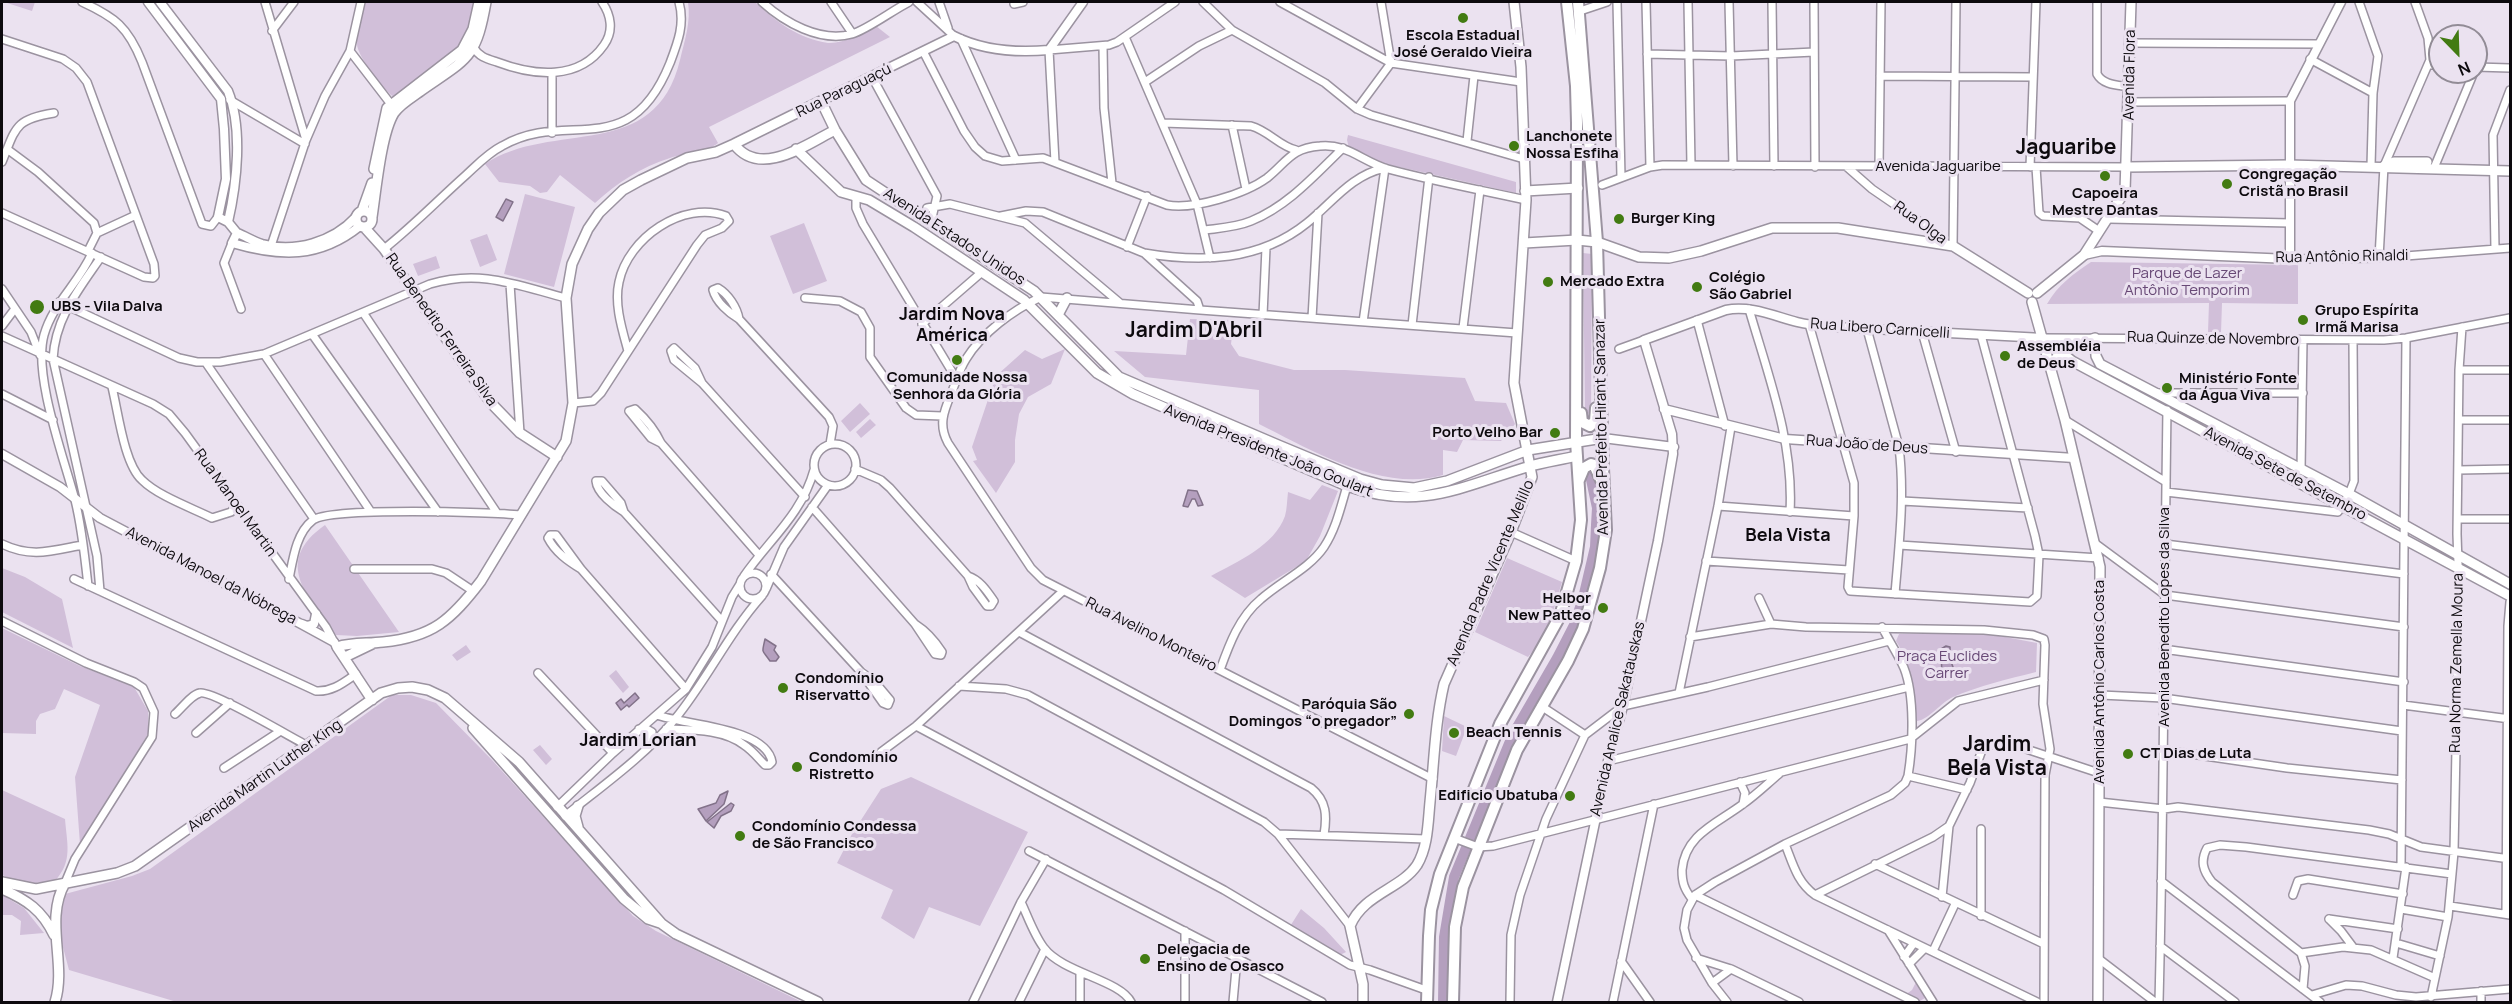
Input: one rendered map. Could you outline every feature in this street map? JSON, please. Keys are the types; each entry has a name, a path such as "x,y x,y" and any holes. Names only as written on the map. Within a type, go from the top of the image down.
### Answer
{"main road":[{"path":"364,220 384,115 390,103 462,50 473,29 478,2"},
{"path":"364,220 393,116 403,104 460,63 474,48 481,29 486,2"},
{"name":"Avenida Padre Vicente Melillo","path":"1350,926 1362,909 1417,865 1426,839 1439,705 1444,684 1530,486 1531,466 1514,383 1526,195 1521,82 1514,2"},
{"name":"Avenida Prefeito Hirant Sanazar","path":"1427,1002 1431,910 1440,874 1457,840 1500,724 1560,616 1576,561 1580,526 1576,456 1579,440 1578,188 1576,86 1566,2"},
{"name":"Avenida Flora","path":"2032,296 2084,255 2126,191 2132,2"},
{"name":"Avenida Prefeito Hirant Sanazar","path":"1453,1002 1456,914 1476,846 1517,750 1540,706 1568,661 1589,609 1600,568 1606,530 1599,438 1601,376 1597,242 1579,6"},
{"path":"821,101 835,130 866,180 856,197"},
{"name":"Rua Paraguaçú","path":"734,144 821,101"},
{"path":"336,644 377,643 422,635 448,618 473,591 504,547 521,514 566,441 573,403 566,298 572,264 588,229 611,201 632,185 672,165 734,144 740,152 768,160 835,130"},
{"name":"Avenida Estados Unidos","path":"796,149 845,194 869,200 1028,303"},
{"name":"Avenida Jaguaribe","path":"2127,167 2384,166 2394,162 2511,171"},
{"name":"Avenida Jaguaribe","path":"2492,168 2511,165"},
{"name":"Avenida Estados Unidos","path":"866,180 923,211 931,222 1041,297"},
{"path":"1526,195 1578,188 1587,192 1592,217 1596,224"},
{"name":"Rua Benedito Ferreira Silva","path":"364,220 491,403 520,433 557,457"},
{"path":"1524,243 1577,240 1597,242 1639,257 1669,258 1701,251 1764,230 1823,226 1950,246"},
{"name":"Rua Olga","path":"1950,246 2032,296"},
{"name":"Avenida Antônio Carlos Costa","path":"2032,296 2096,544 2102,584 2098,1002"},
{"name":"Avenida Presidente João Goulart","path":"1041,297 1119,377 1360,478 1382,485 1421,488 1447,481 1528,450 1599,438"},
{"path":"1040,316 1046,310 1056,312 1067,298"},
{"name":"Avenida Presidente João Goulart","path":"1028,303 1097,373 1118,387 1347,486 1383,497 1406,498 1446,493 1531,466 1576,456"},
{"path":"2043,338 2060,352"},
{"path":"2050,368 2060,352 2095,338"},
{"name":"Avenida Sete de Setembro","path":"2095,338 2096,356 2100,364 2349,494 2511,584"},
{"name":"Avenida Sete de Setembro","path":"2060,352 2511,596"},
{"path":"1577,368 1581,378 1581,417 1584,425 1590,426 1596,421 1596,385 1601,376"},
{"path":"2167,410 2174,408 2174,402"},
{"path":"1509,458 1516,463 1516,471"},
{"path":"1579,486 1582,471 1591,464 1604,486"},
{"path":"345,657 377,643"},
{"name":"Rua Manoel Martin","path":"336,644 372,700"},
{"name":"Avenida Martin Luther King","path":"2,882 36,889 117,873 135,867 372,700 398,687 428,690 445,698 519,762 557,807"},
{"name":"Avenida Martin Luther King","path":"461,713 558,819 628,902 648,919 662,924"},
{"path":"578,806 575,820 580,832"},
{"path":"557,807 558,819"},
{"name":"Avenida Martin Luther King","path":"558,819 580,832 662,924 676,934 818,1002"},
{"path":"55,1002 59,979 55,937 59,895 65,883"},
{"path":"51,887 59,895"},
{"path":"30,903 29,896 36,889"},
{"path":"2,890 30,903 46,918 55,937"},
{"path":"628,902 633,904 637,902 634,892"},
{"path":"46,918 52,919 57,916"},
{"path":"1350,926 1363,988 1363,1002"}],"street":[{"path":"82,2 107,13 130,36 142,62 202,224 211,226 218,218 226,179 220,99 148,2"},
{"path":"160,2 228,91 231,100 235,117 236,182 228,222"},
{"path":"265,2 306,142"},
{"path":"272,31 294,2"},
{"path":"271,246 306,142 325,96 350,51 361,2"},
{"path":"474,48 478,55 522,70 552,73 583,66 608,39 610,26 608,12 602,2"},
{"path":"384,248 501,146 526,136 603,129 629,117 645,106 660,87 676,48 682,21 679,2"},
{"path":"762,2 781,17 820,34 852,33 909,2"},
{"path":"831,2 852,33"},
{"path":"917,2 955,35 977,45 1011,52 1103,46 1117,42 1175,2"},
{"path":"939,2 1016,160"},
{"path":"1014,4 1023,2"},
{"path":"1055,162 1049,50 1083,2"},
{"path":"1203,2 1232,30 1325,83 1357,109 1524,159"},
{"path":"1280,2 1391,63 1521,82"},
{"path":"1357,109 1391,63 1381,2"},
{"path":"1579,6 1607,2"},
{"path":"1617,2 1621,177"},
{"path":"1646,2 1650,167"},
{"path":"1688,2 1691,165"},
{"path":"1729,2 1733,166"},
{"path":"1772,2 1774,166"},
{"path":"1814,2 1815,166"},
{"path":"1878,167 1881,2"},
{"path":"1950,246 1954,167 1956,2"},
{"path":"2036,2 2033,167 2038,213 2043,216 2080,218 2099,231"},
{"path":"2097,2 2097,74 2106,82 2129,87"},
{"path":"2290,259 2290,101 2310,58 2341,2"},
{"path":"2359,2 2377,51 2373,93 2371,166"},
{"path":"2415,2 2428,39"},
{"path":"1145,82 1198,46 1232,30"},
{"name":"Rua Paraguaçú","path":"821,101 924,53 955,35"},
{"path":"1125,37 1197,204 1210,258"},
{"path":"2,39 63,59 76,68 87,82 156,272 153,278 144,277 2,213"},
{"path":"2130,44 2318,44"},
{"path":"1103,46 1104,108 1112,183"},
{"path":"350,51 390,103"},
{"path":"1647,54 1731,56 1814,52"},
{"path":"924,53 964,131 975,147 992,160 1043,158 1178,207 1197,204 1246,189 1266,178 1296,150"},
{"path":"2310,58 2373,93"},
{"path":"2379,258 2384,166 2428,65"},
{"path":"2488,69 2511,68"},
{"path":"552,73 552,132"},
{"path":"1467,141 1474,76"},
{"path":"1880,76 2033,77"},
{"path":"872,77 937,196 931,222"},
{"path":"2435,165 2470,84"},
{"path":"2495,249 2492,168 2494,132 2511,90"},
{"path":"220,99 231,100 306,142"},
{"path":"2129,102 2290,101"},
{"path":"2,162 22,122 31,117 54,113"},
{"path":"1162,123 1232,125 1262,129 1284,145 1296,150 1334,145 1385,168 1480,190 1526,195"},
{"path":"1232,125 1246,189"},
{"path":"1205,230 1250,222 1275,208 1295,194 1343,148"},
{"path":"7,149 83,211 94,223 97,233 87,264 59,302 47,323 40,355"},
{"name":"Avenida Jaguaribe","path":"1602,185 1650,167 1691,165 2127,167"},
{"name":"Rua Olga","path":"1847,167 1872,189 1939,235 1950,246"},
{"path":"1000,216 1026,211 1042,212 1127,247 1144,253 1169,257 1210,258 1246,254 1266,248 1291,234 1358,178 1385,168"},
{"path":"1363,322 1385,168"},
{"path":"1412,325 1429,177"},
{"path":"933,190 950,204"},
{"path":"923,211 933,199 933,190"},
{"path":"1463,328 1480,190"},
{"path":"1127,247 1147,196"},
{"path":"856,197 859,215 957,380"},
{"path":"859,215 861,206 869,200"},
{"path":"923,211 950,204 1025,223 1120,303"},
{"path":"573,403 593,401 601,393 697,245 705,235 722,228 729,221 726,216 706,211 693,212 655,230 633,251 619,281 618,297 622,330 628,351"},
{"path":"1025,223 1026,211"},
{"path":"1312,318 1318,213"},
{"path":"97,233 136,215"},
{"path":"218,218 228,222 248,243 278,253 306,253 338,241 364,220"},
{"path":"2109,219 2290,223"},
{"path":"232,243 299,246 318,242 364,220"},
{"path":"237,233 224,263 241,309"},
{"path":"2091,243 2102,251"},
{"path":"1263,315 1266,248"},
{"name":"Rua Antônio Rinaldi","path":"2084,255 2102,251 2290,259 2379,258 2511,248"},
{"path":"1144,253 1197,301 1200,310"},
{"path":"100,591 97,556 53,359 55,337 68,307 101,257"},
{"path":"1166,271 1169,257"},
{"path":"922,324 982,272"},
{"path":"59,302 179,358 206,363 234,361 264,354 364,314 414,291 463,277 483,278 566,298"},
{"path":"510,284 520,433"},
{"path":"2,290 31,332 40,355 53,420 75,500 88,586"},
{"path":"806,298 840,301 861,312 870,328 870,357 906,408 916,415 942,416 964,361 974,348 991,330 1028,303 1041,297 1517,333"},
{"name":"Rua Libero Carnicelli","path":"1619,349 1730,309 1749,309 1809,324 2043,338"},
{"path":"1749,309 1785,439 1789,461 1790,512"},
{"path":"2,326 14,310"},
{"path":"364,314 497,513"},
{"name":"Rua Quinze de Novembro","path":"2043,338 2303,340 2406,338 2511,318"},
{"path":"739,319 829,417 832,426 830,444"},
{"path":"1679,693 1718,506 1728,426 1697,320"},
{"path":"1809,324 1844,444 1854,489 1848,587 1852,592 2033,601 2037,596 2038,555 2028,508 1981,335"},
{"name":"Rua Norma Zemella Moura","path":"2431,997 2450,906 2454,852 2459,568 2459,370 2462,327"},
{"path":"1867,329 1899,447 1902,501 1895,594"},
{"path":"1922,332 1956,452"},
{"path":"312,334 438,512"},
{"name":"Rua Manoel Martin","path":"2,336 153,404 169,414 336,644"},
{"path":"2393,958 2403,894 2404,867 2402,731 2406,338"},
{"name":"Avenida Analice Sakatauskas","path":"1557,1002 1658,541 1674,447 1644,340"},
{"path":"2301,470 2303,340"},
{"path":"2166,492 2336,512 2343,506 2354,481 2354,340"},
{"path":"702,384 695,368 674,348 671,351 674,360 702,384 805,497"},
{"path":"264,354 371,512"},
{"path":"206,363 314,519"},
{"path":"2459,370 2511,370"},
{"path":"112,387 128,454 141,480 212,518 231,512 236,505"},
{"path":"2157,393 2303,393"},
{"path":"2,394 53,420"},
{"path":"661,444 656,432 640,413 635,409 629,411 759,555"},
{"name":"Rua João de Deus","path":"1664,409 1785,439 2074,459"},
{"name":"Avenida Benedito Lopes da Silva","path":"2157,1002 2164,809 2163,649 2166,595 2167,410"},
{"name":"Rua Avelino Monteiro","path":"942,416 943,431 948,443 1031,568 1043,580 1433,779"},
{"path":"1672,434 1676,422 1689,416"},
{"path":"2065,420 2166,482"},
{"path":"2459,420 2511,420"},
{"path":"1599,438 1674,447"},
{"path":"557,807 639,729 686,689 705,662 732,597 744,576 759,555 775,539 805,497 814,470 815,457 830,444 844,446 854,456 855,469 848,482 835,486 828,485 821,482 814,470"},
{"name":"Avenida Manoel da Nóbrega","path":"2,454 60,487 87,510 336,644"},
{"path":"855,469 885,483 968,576"},
{"path":"2459,470 2511,469"},
{"path":"624,512 621,503 602,481 599,479 596,481 597,487 615,507 624,512 722,621"},
{"path":"60,487 69,482"},
{"path":"558,819 578,806 649,745 673,721 736,627 762,596 784,547 828,485"},
{"path":"1220,670 1236,630 1254,605 1309,563 1324,547 1334,529 1347,486"},
{"path":"1902,501 2028,508"},
{"path":"1718,506 1854,516"},
{"path":"812,507 915,624 935,654 941,655 939,646 915,624"},
{"path":"289,579 292,558 303,531 314,519 331,515 371,512 521,514"},
{"path":"2458,519 2511,519"},
{"path":"1511,532 1576,561"},
{"path":"581,569 567,560 550,542 550,535 556,535 581,569 686,689"},
{"path":"2,544 18,552 31,554 82,545"},
{"path":"2096,544 2166,595 2404,627"},
{"path":"2165,544 2404,574"},
{"path":"1899,545 2098,558"},
{"path":"1706,561 1849,570"},
{"path":"354,568 432,569 446,573 473,591"},
{"path":"744,576 752,573 760,574 765,580 766,589"},
{"path":"771,574 861,672 884,692 890,700 888,705 883,703 861,672"},
{"path":"74,579 316,691 326,692 356,674"},
{"path":"740,584 742,593 749,599 762,596"},
{"path":"881,752 916,726 1063,591"},
{"path":"1759,598 1771,624"},
{"path":"2450,906 2508,915 2508,617 2511,602"},
{"path":"301,624 307,626 314,624 316,614"},
{"path":"2,621 86,663 134,682 143,688 154,712 152,737 75,859 65,883"},
{"path":"1690,637 1771,624 1806,627 1984,630 2033,635 2044,639 2044,719 2050,756 2045,775 2043,1002"},
{"path":"1727,1002 1712,983 1687,940 1684,927 1687,910 1694,897 1715,882 1785,844 1887,798 1899,789 1908,776 1911,716 1909,687 1904,668 1882,627"},
{"path":"1019,632 1311,788 1318,794 1325,809 1324,835"},
{"path":"1510,1002 1513,920 1527,871 1541,834 1585,735 1623,706 1888,640"},
{"path":"2163,649 2404,682"},
{"path":"538,673 613,753"},
{"path":"1457,840 1476,846 1493,846 1910,739 1943,711 1967,697 2044,680"},
{"path":"959,686 1006,689 1039,700 1250,814 1278,834 1350,926"},
{"path":"1608,761 1909,687"},
{"path":"175,714 200,693 230,703 279,732 309,746"},
{"path":"2101,695 2163,698 2402,731"},
{"path":"196,733 230,703"},
{"path":"2403,705 2509,719"},
{"path":"1540,706 1585,735"},
{"path":"657,715 673,721 724,729 755,742 772,758 771,764 765,765 748,748 722,735 703,731 666,729"},
{"path":"1911,716 1916,725 1928,725"},
{"path":"916,726 1224,890 1350,966 1426,990"},
{"path":"639,729 652,732 649,745"},
{"path":"224,768 279,732"},
{"path":"748,748 755,742"},
{"path":"1942,897 1949,826 1967,790 1982,750 1990,745 2002,743 2099,773"},
{"path":"2164,750 2287,768 2402,780"},
{"path":"1781,772 1743,804 1702,832 1689,845 1684,854 1682,878 1685,890 1694,897 1915,1002"},
{"path":"1908,776 1967,790"},
{"path":"586,779 594,783 596,790"},
{"path":"1740,782 1745,793 1743,804"},
{"path":"2099,802 2164,809 2178,807 2369,830 2389,834 2415,845 2508,859"},
{"path":"1613,1002 1654,804"},
{"path":"1815,895 1933,837 1949,826"},
{"path":"1981,829 1981,916"},
{"path":"1278,834 1426,839"},
{"path":"1785,844 1803,886 1815,895 2037,1002"},
{"path":"2303,989 2305,966 2301,953 2212,882 2202,863 2207,848 2220,844 2452,874"},
{"path":"1029,850 1322,1002"},
{"path":"973,1002 1021,902 1046,859"},
{"path":"1875,864 1955,904 2044,944"},
{"path":"2293,895 2298,881 2308,879 2403,894"},
{"path":"2161,881 2320,1002"},
{"path":"1021,902 1045,950 1080,974 1122,991 1131,1002"},
{"path":"1933,951 1955,904"},
{"path":"2401,909 2448,916"},
{"path":"2353,947 2341,930 2329,919 2398,929"},
{"path":"1888,930 1934,1002"},
{"path":"1185,931 1185,1002"},
{"path":"1904,957 1914,943"},
{"path":"2396,943 2440,956"},
{"path":"2160,946 2235,1002"},
{"path":"2301,953 2353,947 2371,950 2435,978"},
{"path":"1909,964 1925,948"},
{"path":"1019,1002 1045,950"},
{"path":"1233,1002 1237,958"},
{"path":"1696,958 1731,969 1799,1002"},
{"path":"2098,959 2157,1002"},
{"path":"1621,961 1650,1002"},
{"path":"1712,983 1731,969"},
{"path":"1080,974 1080,1002"},
{"path":"2312,995 2338,987 2355,985 2405,997 2431,997 2511,989"},
{"path":"2481,991 2481,1002"}],"green space":[{"path":"4,2 35,2 32,11"},
{"path":"366,2 476,2 474,15 460,49 395,98 372,73 358,50 358,34"},
{"path":"688,2 755,2 788,28 807,38 828,43 846,40 876,26 890,37 709,127 718,143 701,151 670,158 649,166 621,182 595,203 560,175 547,192 540,193 530,186 499,182 485,164 512,151 540,143 598,134 625,127 648,114 667,92 680,60 688,24"},
{"path":"1348,135 1516,182 1516,193 1386,164 1349,148"},
{"path":"525,194 575,207 554,287 504,274"},
{"path":"804,223 827,281 793,294 770,236"},
{"path":"487,234 497,260 480,267 470,240"},
{"path":"1583,253 1592,254 1591,414 1585,413"},
{"path":"436,256 440,268 418,276 413,264"},
{"name":"Parque de Lazer Antônio Temporim","path":"2091,262 2298,265 2298,304 2222,303 2221,333 2208,332 2209,303 2047,304 2066,280"},
{"path":"1190,319 1234,320 1231,344 1239,356 1294,370 1345,370 1465,378 1475,401 1506,403 1515,424 1501,441 1463,440 1457,452 1443,450 1443,475 1420,479 1372,474 1324,456 1259,424 1259,390 1145,377 1114,351 1186,355"},
{"path":"1065,349 1051,384 1028,397 1019,414 1015,440 1015,462 996,493 973,461 977,460 972,447 996,376 1025,350 1042,359"},
{"path":"860,403 870,414 850,432 841,421"},
{"path":"870,419 876,425 861,438 856,432"},
{"path":"1322,485 1338,491 1320,536 1306,561 1245,598 1211,576 1254,552 1273,536 1285,516 1288,492 1310,500"},
{"path":"325,525 399,632 357,636 336,635 315,607 300,580 298,566 300,552 309,539"},
{"path":"1507,558 1562,582 1545,631 1528,657 1475,632"},
{"path":"2,568 25,577 62,599 73,648 2,612"},
{"path":"2,628 80,666 134,687 148,711 148,734 80,844 75,777 100,705 64,689 55,709 40,714 36,721 36,734 2,733"},
{"name":"Praça Euclides Carrer","path":"1984,633 2037,643 2036,672 1983,686 1953,697 1922,720 1917,721 1910,670 1896,641 1899,634"},
{"path":"466,645 471,652 457,661 452,655"},
{"path":"616,670 629,687 623,693 609,676"},
{"path":"392,695 411,695 436,703 493,761 633,916 656,931 802,1002 177,1002 69,970 59,932 65,894 150,869"},
{"name":"Beach Tennis","path":"1444,716 1467,727 1456,756 1442,751"},
{"path":"540,745 552,759 546,765 533,750"},
{"path":"911,777 1028,832 980,926 929,907 914,939 881,918 893,890 837,863 852,834 881,789"},
{"path":"2,790 65,819 67,859 61,874 55,881 24,884 2,875"},
{"path":"2,895 24,908 44,933 20,935 21,921 12,915 3,915 2,928"},
{"path":"1301,909 1324,928 1346,952 1338,956 1289,928"},
{"path":"1916,982 1925,998 1920,1001 1905,995 1912,990"}],"shaded area":[{"path":"506,199 513,202 503,221 496,217"},
{"path":"1188,490 1197,491 1203,505 1198,506 1195,499 1192,499 1188,507 1183,506"},
{"path":"765,639 776,646 774,650 779,657 776,661 770,661 764,652"},
{"path":"1946,646 1950,647 1950,659 1956,675 1951,680 1942,677 1941,649"},
{"path":"635,693 639,698 629,707 627,705 621,710 616,703 621,699 624,703"},
{"path":"728,791 724,804 706,821 698,809 716,803 720,795"},
{"path":"731,803 734,805 731,811 721,816 714,828 707,822"}],"waterway":[{"path":"1443,1002 1444,937 1454,877 1513,734 1574,625 1583,598 1595,547 1597,508 1590,475"}],"place":[{"name":"Escola Estadual José Geraldo Vieira","path":"1463,18"},
{"name":"Lanchonete Nossa Esfiha","path":"1514,146"},
{"name":"Capoeira Mestre Dantas","path":"2105,176"},
{"name":"Congregação Cristã no Brasil","path":"2227,184"},
{"name":"Burger King","path":"1619,219"},
{"name":"Mercado Extra","path":"1548,282"},
{"name":"Colégio São Gabriel","path":"1697,287"},
{"name":"UBS - Vila Dalva","path":"37,307"},
{"name":"Grupo Espírita Irmã Marisa","path":"2303,320"},
{"name":"Assembléia de Deus","path":"2005,356"},
{"name":"Comunidade Nossa Senhora da Glória","path":"957,360"},
{"name":"Ministério Fonte da Água Viva","path":"2167,388"},
{"name":"Porto Velho Bar","path":"1555,433"},
{"name":"Helbor New Patteo","path":"1603,608"},
{"name":"Condomínio Riservatto","path":"783,688"},
{"name":"Paróquia São Domingos “o pregador”","path":"1409,714"},
{"name":"Beach Tennis","path":"1454,733"},
{"name":"CT Dias de Luta","path":"2128,754"},
{"name":"Condomínio Ristretto","path":"797,767"},
{"name":"Edificio Ubatuba","path":"1570,796"},
{"name":"Condomínio Condessa de São Francisco","path":"740,836"},
{"name":"Delegacia de Ensino de Osasco","path":"1145,959"}],"district":[{"name":"Jaguaribe","path":"2066,148"},
{"name":"Jardim Nova América","path":"952,325"},
{"name":"Jardim D'Abril","path":"1194,331"},
{"name":"Bela Vista","path":"1788,536"},
{"name":"Jardim Lorian","path":"638,741"},
{"name":"Jardim Bela Vista","path":"1997,757"}]}
